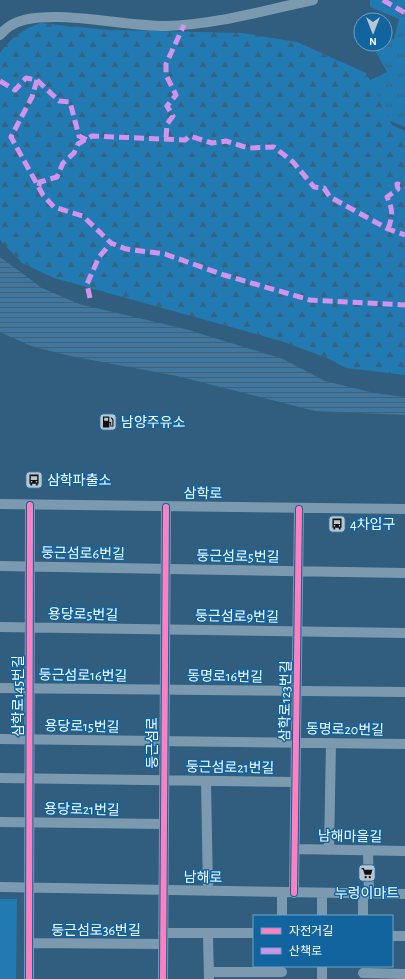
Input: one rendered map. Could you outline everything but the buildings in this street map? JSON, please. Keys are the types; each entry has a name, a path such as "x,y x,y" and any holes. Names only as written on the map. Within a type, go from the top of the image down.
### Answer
{"street":[{"path":"0,34 12,24 34,18 62,16 154,26 184,25 313,0"},
{"name":"삼학로","path":"0,504 299,509 405,509"},
{"name":"삼학로145번길","path":"29,979 30,505"},
{"name":"둥근섬로","path":"163,979 166,507"},
{"name":"삼학로123번길","path":"294,893 299,509"},
{"name":"둥근섬로6번길","path":"0,566 166,568"},
{"name":"둥근섬로5번길","path":"166,568 405,573"},
{"name":"용당로5번길","path":"0,627 165,629"},
{"name":"둥근섬로9번길","path":"165,629 405,633"},
{"name":"둥근섬로16번길","path":"0,688 165,690"},
{"name":"동명로16번길","path":"165,690 405,692"},
{"name":"용당로15번길","path":"0,739 164,741"},
{"name":"동명로20번길","path":"164,741 405,744"},
{"path":"329,850 330,743"},
{"name":"둥근섬로21번길","path":"0,778 296,782"},
{"path":"206,781 208,891"},
{"name":"용당로21번길","path":"0,822 164,824"},
{"name":"남해마을길","path":"295,849 405,851"},
{"path":"363,915 366,894 368,850"},
{"name":"남해로","path":"0,887 322,894 405,894"},
{"path":"282,893 282,915"},
{"path":"322,894 322,915"},
{"name":"둥근섬로36번길","path":"30,943 253,933"},
{"path":"208,934 209,975 246,975 282,972"},
{"path":"393,936 405,936"},
{"path":"322,967 322,979"},
{"path":"363,973 405,974"}],"green space":[{"path":"370,0 405,0 405,127 386,119 364,83 387,72 376,52 393,52 393,39 399,19 393,17 393,12 382,12 370,7"},
{"path":"40,23 108,30 242,33 297,42 366,73 392,125 405,131 405,375 346,368 327,358 281,341 54,278 22,263 0,240 0,53 17,35"},
{"path":"0,899 17,899 16,979 0,979"}],"shaded area":[{"path":"0,257 42,288 79,304 185,329 283,359 325,381 374,393 405,397 405,415 315,411 177,376 70,356 31,346 0,332"}],"marked path":[{"path":"383,0 405,13"},
{"path":"166,138 167,124 173,116 167,106 176,95 166,75 166,64 184,25"},
{"path":"0,81 15,90 26,78 37,80 59,101 70,102 79,136 87,140"},
{"path":"37,80 32,97 11,137 43,195 54,207 83,216 111,243 126,249 165,254 224,275 310,300 405,305"},
{"path":"39,186 40,182 57,177 63,163 74,153 78,144 92,136 185,140 190,136 212,143 226,141 248,148 274,147 293,162 314,187 324,188 330,197 388,229 405,235"},
{"path":"388,229 392,213 387,197 398,189 397,184 405,186"},
{"path":"90,298 87,284 99,257 111,243"}],"cycle path":[{"path":"29,979 30,505"},
{"path":"163,979 166,507"},
{"path":"294,893 299,509"}],"place":[{"name":"남양주유소","path":"108,422"},
{"name":"삼학파출소","path":"34,480"},
{"name":"4차입구","path":"337,524"},
{"name":"누렁이마트","path":"367,873"}]}
